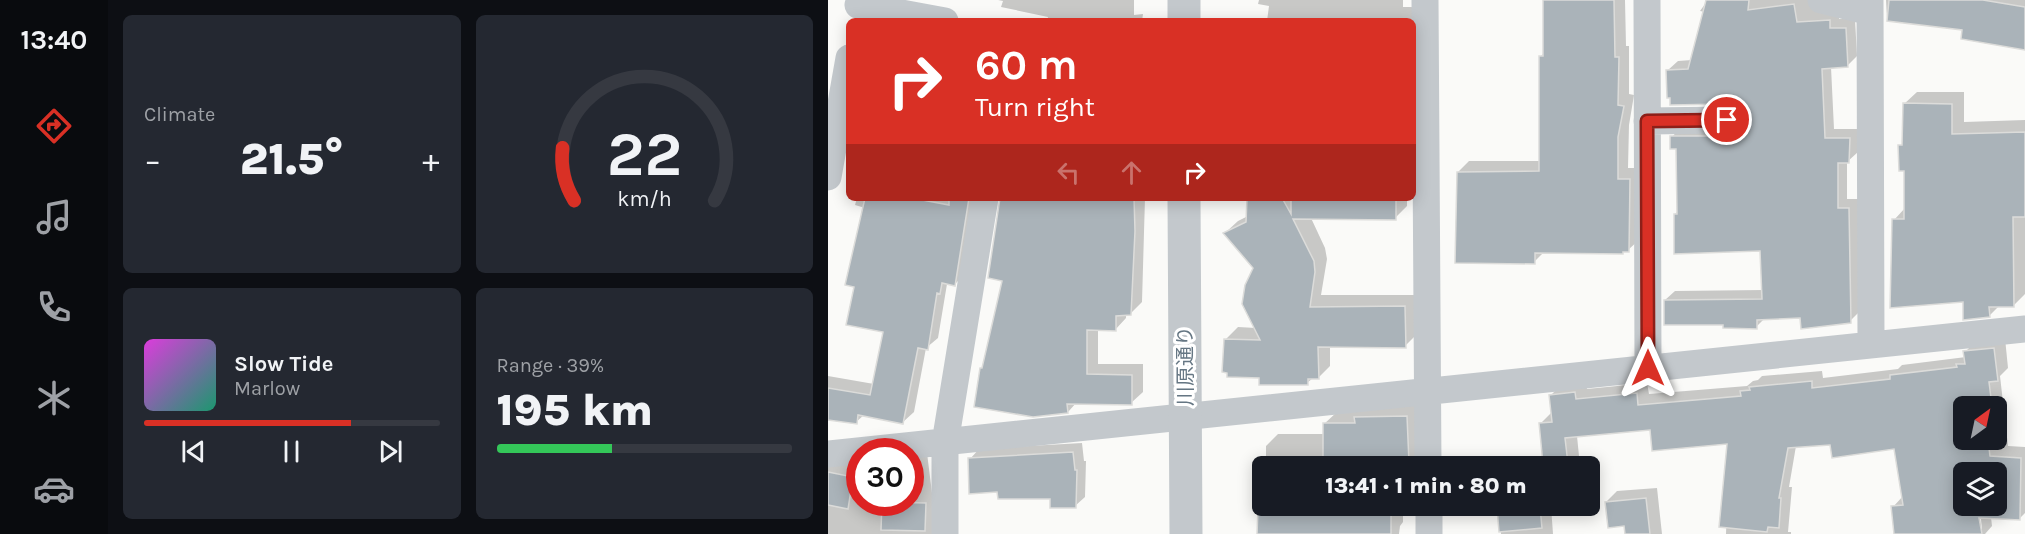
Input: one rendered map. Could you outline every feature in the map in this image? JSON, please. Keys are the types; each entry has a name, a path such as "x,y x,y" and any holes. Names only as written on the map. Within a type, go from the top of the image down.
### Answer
{"street":[{"path":"1184,0 1184,18"},
{"path":"1425,0 1428,456"},
{"path":"1647,0 1648,368"},
{"path":"1821,0 1870,6 1870,345"},
{"path":"858,9 923,18"},
{"path":"828,177 832,134 846,71"},
{"path":"1647,121 1727,120"},
{"path":"945,534 945,443 985,201"},
{"name":"川原通り","path":"1184,201 1186,534"},
{"path":"828,454 2025,329"},
{"path":"1429,516 1430,534"}],"building":[{"path":"1543,0 1614,0 1615,57 1619,57 1618,105 1624,106 1618,137 1618,179 1630,179 1629,252 1623,252 1623,254 1535,253 1535,264 1455,263 1457,172 1539,171 1539,56 1543,56"},
{"path":"1706,0 1749,0 1748,10 1794,4 1797,22 1830,20 1830,28 1846,28 1848,67 1822,69 1825,138 1850,138 1849,163 1838,163 1838,208 1849,208 1851,323 1801,329 1800,318 1757,320 1757,329 1723,328 1723,325 1664,325 1664,300 1762,299 1760,251 1674,254 1674,214 1677,214 1676,149 1670,149 1670,136 1728,136 1735,134 1743,120 1740,111 1734,106 1727,104 1670,105 1670,98 1667,98 1666,70 1688,69"},
{"path":"1889,0 1983,0 2025,7 2025,50 1961,39 1962,30 1887,21"},
{"path":"1903,103 1952,104 1952,134 2025,132 2025,217 2013,217 2014,307 1989,307 1990,317 1963,320 1963,302 1890,308 1892,219 1904,219 1904,171 1899,171 1898,145 1902,145"},
{"path":"864,201 928,201 949,205 949,201 969,201 955,286 942,283 940,294 937,293 928,350 918,348 903,424 858,415 857,424 828,420 828,388 870,395 883,332 846,325 854,287 845,285"},
{"path":"1000,201 1134,201 1131,315 1116,316 1116,331 1087,330 1087,374 1132,375 1132,405 1067,404 1068,413 1033,417 974,407 980,368 982,368 1002,281 988,278"},
{"path":"1247,201 1284,201 1291,214 1291,201 1396,201 1396,220 1293,219 1314,261 1315,272 1310,307 1405,306 1406,348 1318,347 1319,379 1308,379 1308,385 1259,385 1259,378 1227,377 1227,373 1222,372 1224,339 1260,340 1242,304 1245,285 1253,268 1223,233 1246,222"},
{"path":"1994,348 1998,381 1989,382 1991,396 1953,396 1953,450 1989,450 1990,456 2021,458 2020,520 1979,518 1982,534 1894,534 1891,506 1903,505 1894,449 1832,458 1830,445 1788,448 1779,498 1781,498 1779,528 1768,527 1767,532 1719,527 1727,444 1652,451 1650,430 1565,438 1567,456 1542,456 1539,423 1552,422 1549,395 1575,392 1576,399 1637,393 1638,405 1741,396 1740,391 1750,390 1749,387 1812,381 1812,388 1890,379 1890,375 1957,367 1956,364 1965,364 1963,351"},
{"path":"1407,416 1409,456 1323,456 1323,423 1355,423 1354,417"},
{"path":"1073,452 1075,470 1077,470 1076,508 1050,508 1050,499 998,499 997,492 969,494 968,458"},
{"path":"828,472 846,476 846,509 828,505"},
{"path":"1646,498 1650,534 1625,534 1624,526 1608,528 1605,502"},
{"path":"924,503 926,503 925,531 881,530 882,516 924,516"},
{"path":"1258,516 1391,516 1391,534 1257,534"},
{"path":"1498,516 1541,516 1542,528 1499,532"}],"route":[{"path":"1648,368 1647,121 1727,120"}]}
